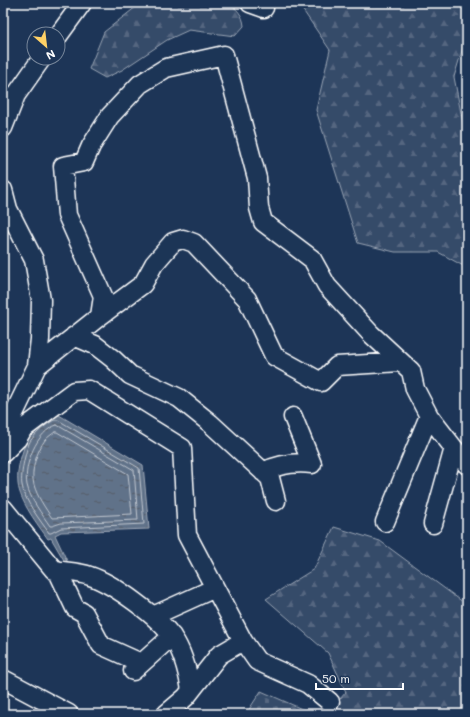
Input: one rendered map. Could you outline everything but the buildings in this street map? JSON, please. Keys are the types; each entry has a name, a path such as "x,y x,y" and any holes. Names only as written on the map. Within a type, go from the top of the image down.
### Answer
{"street":[{"path":"65,26 82,3"},
{"path":"100,316 103,296 67,215 64,166 84,162 91,146 110,116 140,84 166,68 224,55 256,178 259,208 263,222 312,259 327,286 371,334 411,371 415,389 429,416 467,465"},
{"path":"3,128 16,96 37,66"},
{"path":"3,190 8,209 34,260 41,300 40,339 37,366 4,432"},
{"path":"37,366 143,284 154,264 173,242 182,239 194,243 247,299 274,356 321,382 337,366 400,362"},
{"path":"74,336 96,345 130,375 179,398 210,422 270,478 276,501"},
{"path":"3,453 17,439 23,429 74,391 82,390 90,390 182,448 187,534 244,641 257,661 308,684 330,702"},
{"path":"385,522 429,416"},
{"path":"263,472 273,467 289,464 312,464 293,417"},
{"path":"433,524 454,448"},
{"path":"3,508 54,570 89,576 110,584 159,621 172,636 182,657 189,677 191,690"},
{"path":"57,570 75,608 84,613 101,644 137,667 172,636"},
{"path":"153,616 215,588"},
{"path":"166,714 186,697 219,655 244,641"},
{"path":"3,679 69,714"}],"green space":[{"path":"141,3 227,3 239,12 244,26 235,36 189,30 167,40 122,70 105,78 89,69 104,32"},
{"path":"298,3 467,3 467,34 454,77 467,144 467,268 438,252 395,252 358,243 316,110 330,50"},
{"path":"334,527 380,541 467,605 467,714 327,714 346,692 328,653 266,599 314,569"},
{"path":"261,691 311,713 311,714 246,714"}],"water":[{"path":"59,415 143,465 149,529 61,532 55,535 68,563 63,563 65,562 51,538 48,539 30,513 19,491 18,484 19,465 28,436 31,436 42,422"}]}
